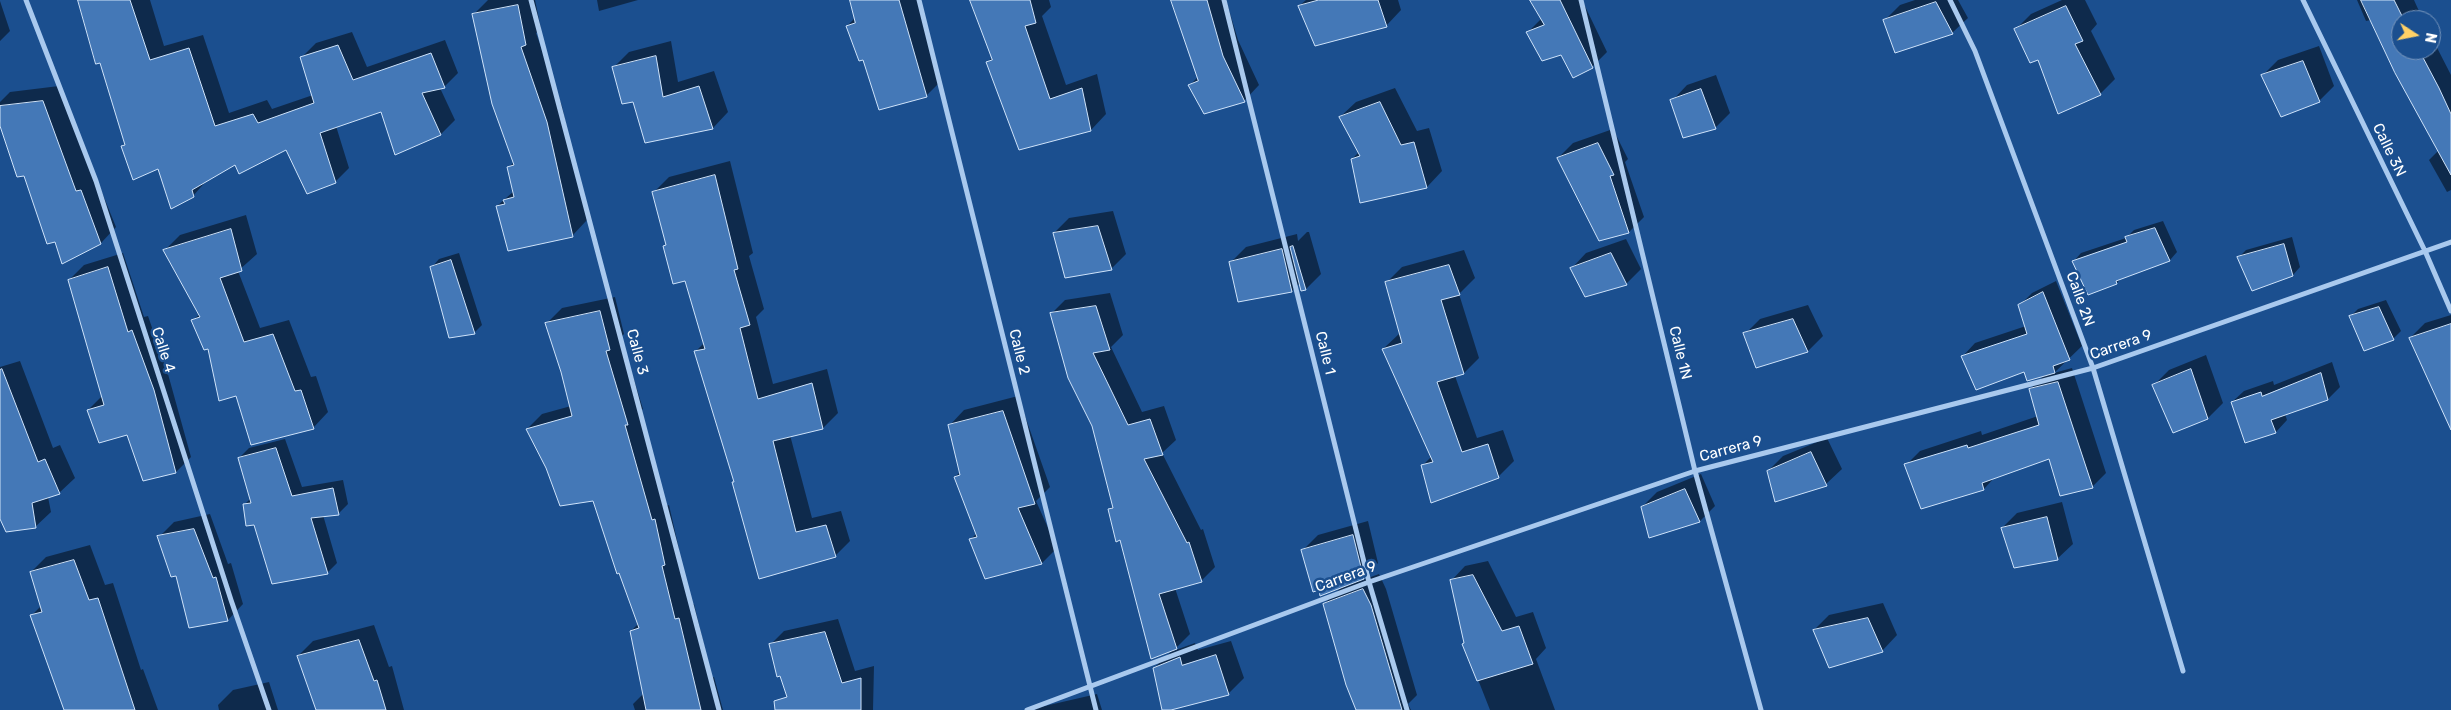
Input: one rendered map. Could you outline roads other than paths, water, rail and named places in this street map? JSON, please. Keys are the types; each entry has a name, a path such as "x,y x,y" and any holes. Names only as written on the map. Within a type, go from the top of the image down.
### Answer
{"street":[{"name":"Calle 4","path":"26,0 96,181 228,591 269,710"},
{"name":"Calle 3","path":"532,0 719,710"},
{"name":"Calle 2","path":"919,0 1096,710"},
{"name":"Calle 1","path":"1224,0 1369,582 1407,710"},
{"name":"Calle 1N","path":"1581,0 1696,471 1761,710"},
{"name":"Calle 2N","path":"1950,0 1975,51 2093,368 2183,671"},
{"name":"Calle 3N","path":"2303,0 2425,252 2451,312"},
{"name":"Carrera 9","path":"1027,710 1369,582 1696,471 2093,368 2451,242"}]}
